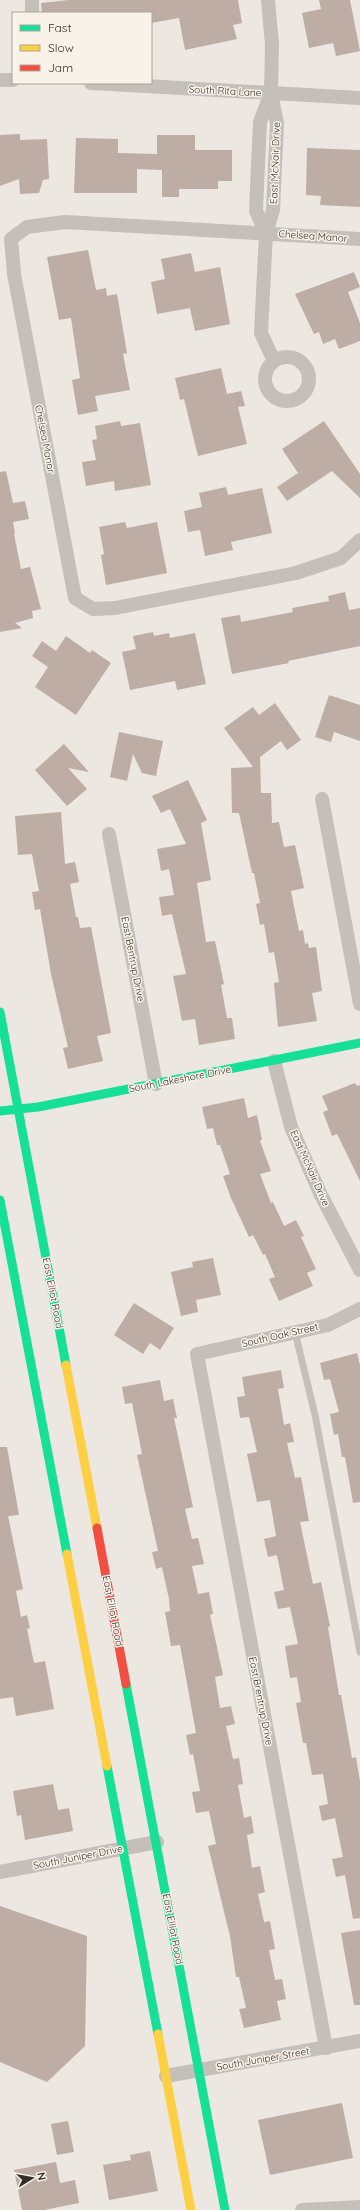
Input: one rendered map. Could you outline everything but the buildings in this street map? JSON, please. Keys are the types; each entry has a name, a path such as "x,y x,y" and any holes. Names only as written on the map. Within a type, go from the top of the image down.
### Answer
{"main road":[{"name":"East Elliot Road","path":"0,1012 226,2210"},
{"name":"South Lakeshore Drive","path":"0,1111 38,1107 360,1043"},
{"path":"0,1200 191,2210"}],"street":[{"path":"32,0 32,12"},
{"name":"East McNair Drive","path":"266,233 273,210 278,123 271,93 272,44 268,0"},
{"path":"0,80 12,80"},
{"name":"South Rita Lane","path":"109,84 360,98"},
{"name":"East McNair Drive","path":"266,233 256,211 260,122 271,93"},
{"path":"258,167 275,168"},
{"name":"Chelsea Manor","path":"360,239 65,222 27,227 11,240 14,274 75,598 93,609 115,608 296,573 341,558 360,540"},
{"name":"Chelsea Manor","path":"266,233 261,333 274,361"},
{"path":"322,799 360,1004"},
{"name":"East Bentrup Drive","path":"109,834 156,1084"},
{"name":"East McNair Drive","path":"274,1061 291,1127 320,1193 360,1270"},
{"name":"South Oak Street","path":"196,1354 328,1325 360,1309"},
{"name":"East Brentrup Drive","path":"196,1354 326,2048"},
{"name":"South Juniper Drive","path":"0,1872 157,1842"},
{"name":"South Juniper Street","path":"166,2076 360,2041"},
{"path":"302,2210 360,2207"}],"lane":[{"path":"294,1332 315,1415 360,1652"}],"traffic: fast":[{"path":"0,1012 66,1365"},
{"path":"0,1111 38,1107 360,1043"},
{"path":"0,1200 67,1554"},
{"path":"126,1684 225,2210"},
{"path":"107,1766 158,2034"}],"traffic: slow":[{"path":"66,1365 97,1528"},
{"path":"67,1554 107,1766"},
{"path":"158,2034 191,2210"}],"traffic: jam":[{"path":"97,1528 126,1684"}]}
